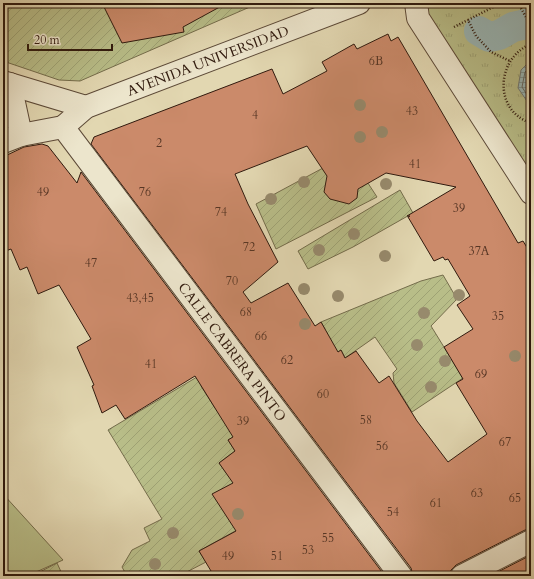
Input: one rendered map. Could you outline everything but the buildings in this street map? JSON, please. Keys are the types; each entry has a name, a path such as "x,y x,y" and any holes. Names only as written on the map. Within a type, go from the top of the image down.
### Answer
{"street":[{"name":"AVENIDA UNIVERSIDAD","path":"63,127 86,107 359,3"},
{"path":"416,3 418,18 531,193"},
{"path":"63,127 12,138 6,83 86,107"},
{"name":"CALLE CABRERA PINTO","path":"63,127 401,576"},
{"path":"462,576 531,541"}],"path":[{"path":"501,3 468,20 476,36 491,52 510,61"},
{"path":"518,3 531,26"},
{"path":"531,44 516,53 510,61 504,74 503,87 507,101 514,112 525,121 531,123"}],"green space":[{"path":"3,3 259,3 80,81 59,80 3,61"},
{"path":"416,3 531,3 531,193"},
{"path":"349,154 377,197 276,249 256,204"},
{"path":"400,190 413,213 353,247 308,269 298,251"},
{"path":"443,275 457,299 431,326 463,378 412,412 394,383 393,373 397,369 375,337 345,358 341,350 318,364 325,329 321,322 421,281"},
{"path":"202,374 201,386 215,408 238,434 228,440 235,451 219,463 234,483 213,494 237,530 199,551 206,562 179,576 127,576 122,567 132,550 150,541 144,528 162,519 108,430"},
{"path":"3,494 63,560 27,576 3,576"},
{"path":"57,563 63,576 32,576"}],"water":[{"path":"531,60 531,107 518,88 521,70"}],"waterway":[{"path":"479,31 489,37 499,35 513,27 531,23"}]}
